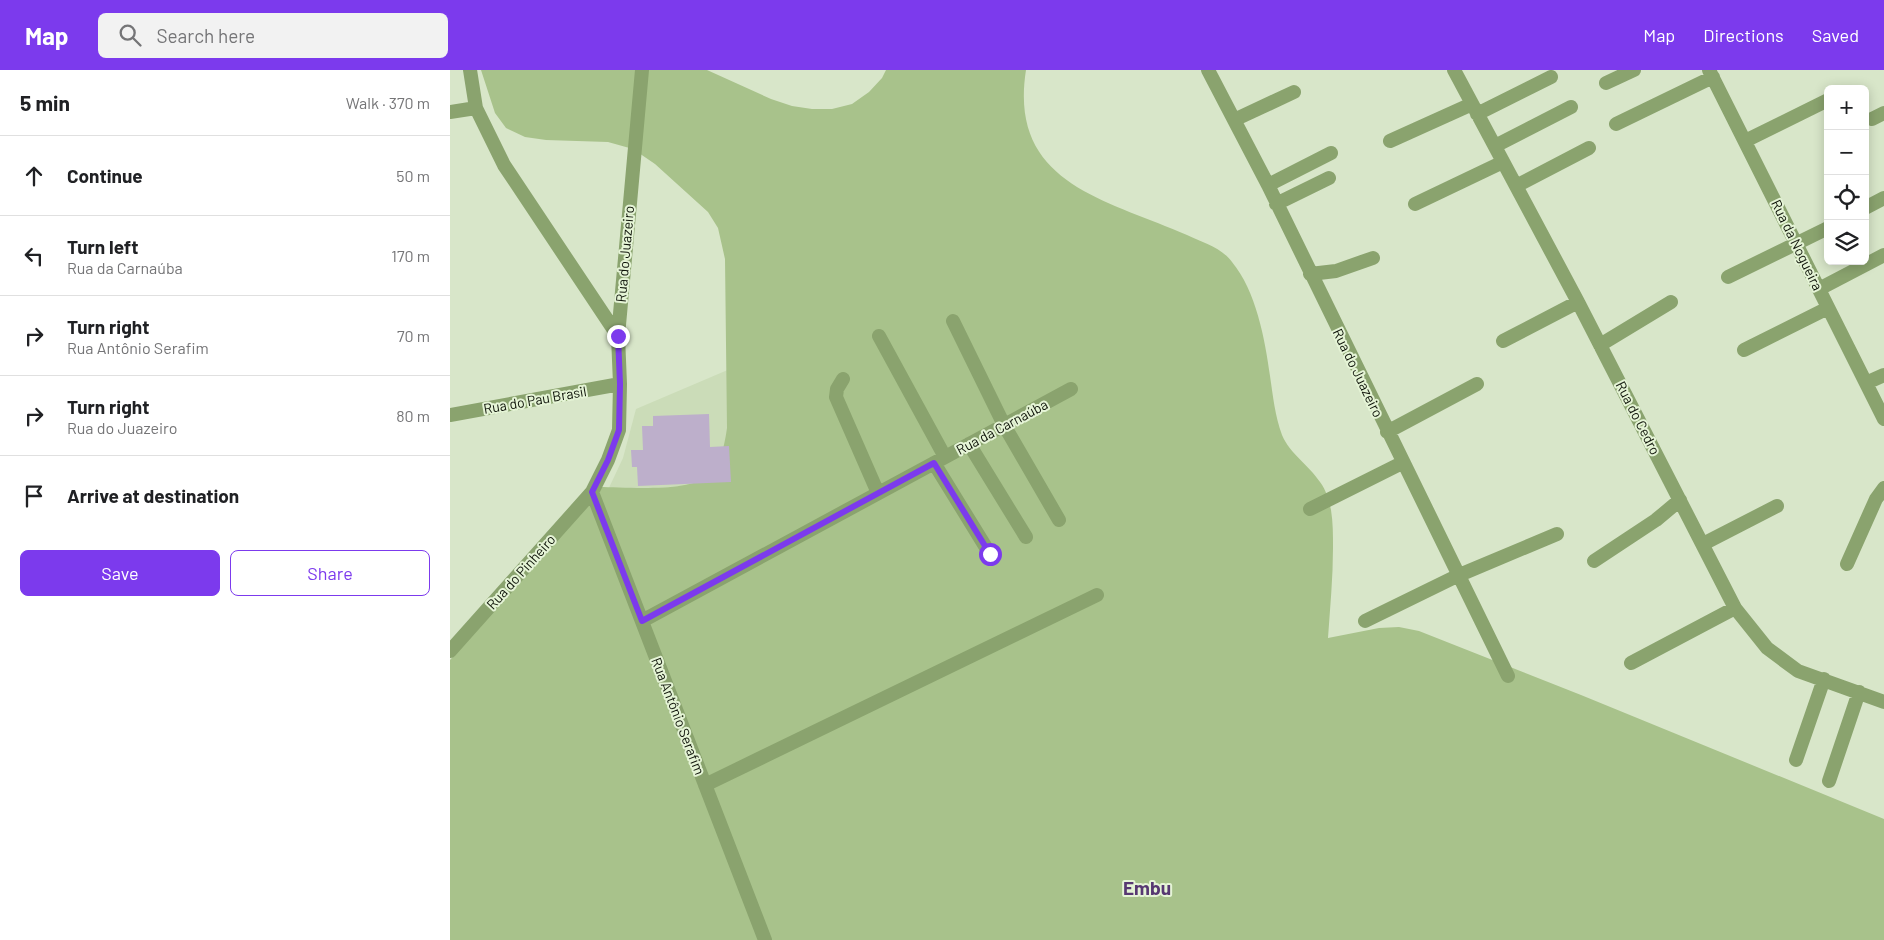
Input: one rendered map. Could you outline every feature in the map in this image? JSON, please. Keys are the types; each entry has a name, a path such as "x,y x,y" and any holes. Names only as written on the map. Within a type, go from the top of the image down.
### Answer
{"street":[{"path":"470,70 476,108 504,165 618,336"},
{"name":"Rua do Juazeiro","path":"592,492 608,460 619,430 618,336 642,70"},
{"name":"Rua do Juazeiro","path":"1208,70 1268,186 1457,576 1508,676"},
{"name":"Rua do Cedro","path":"1454,70 1578,302 1735,608 1767,648 1798,671 1884,702"},
{"path":"1606,83 1634,70"},
{"path":"1616,124 1711,74"},
{"name":"Rua da Nogueira","path":"1711,74 1884,419"},
{"path":"1390,141 1475,109 1551,77"},
{"path":"1234,120 1294,92"},
{"path":"1745,141 1824,102"},
{"path":"1494,146 1571,107"},
{"path":"450,112 476,108"},
{"path":"1516,186 1588,148"},
{"path":"1268,186 1331,152"},
{"path":"1415,204 1503,162"},
{"path":"1276,204 1330,178"},
{"path":"1869,206 1884,198"},
{"path":"1728,277 1824,230"},
{"path":"1819,289 1884,255"},
{"path":"1310,274 1336,271 1373,258"},
{"path":"1503,341 1578,302"},
{"path":"1600,345 1671,302"},
{"path":"1744,350 1828,308"},
{"path":"954,321 1004,425 1059,520"},
{"path":"879,336 940,460 990,554"},
{"path":"1866,384 1884,375"},
{"path":"843,379 836,389 839,405 878,493"},
{"name":"Rua do Pau Brasil","path":"450,415 620,384"},
{"path":"1387,432 1476,384"},
{"name":"Rua da Carnaúba","path":"642,621 1071,389"},
{"path":"969,444 1026,537"},
{"path":"1310,510 1402,463"},
{"path":"1847,564 1876,499 1884,488"},
{"name":"Rua Antônio Serafim","path":"592,492 765,940"},
{"name":"Rua do Pinheiro","path":"450,651 592,492"},
{"path":"1594,560 1656,520 1680,500"},
{"path":"1703,544 1777,506"},
{"path":"1365,621 1457,576 1557,534"},
{"path":"705,785 1097,595"},
{"path":"1631,663 1735,608"},
{"path":"1796,760 1824,680"},
{"path":"1829,780 1859,692"}],"shaded area":[{"path":"481,70 707,70 771,99 792,106 832,109 852,104 869,92 882,78 886,70 1026,70 1024,108 1032,139 1048,163 1069,182 1096,197 1217,249 1232,262 1247,287 1262,331 1274,406 1282,435 1285,442 1316,476 1327,495 1330,506 1333,524 1333,559 1328,638 1379,628 1399,627 1419,631 1884,819 1884,940 450,940 450,660 599,487 657,488 673,487 700,481 714,471 724,446 727,428 725,259 718,228 708,212 655,164 633,149 608,142 546,140 525,137 506,128 495,113"},
{"path":"737,366 731,482 607,492 623,458 636,409"}],"building":[{"path":"709,414 710,447 729,446 731,482 638,486 637,467 632,467 631,450 643,450 642,426 653,426 653,416"}],"district":[{"name":"Embu","path":"1147,888"}],"route":[{"path":"618,336 619,430 608,460 592,492 642,621 934,463 990,554"}]}
